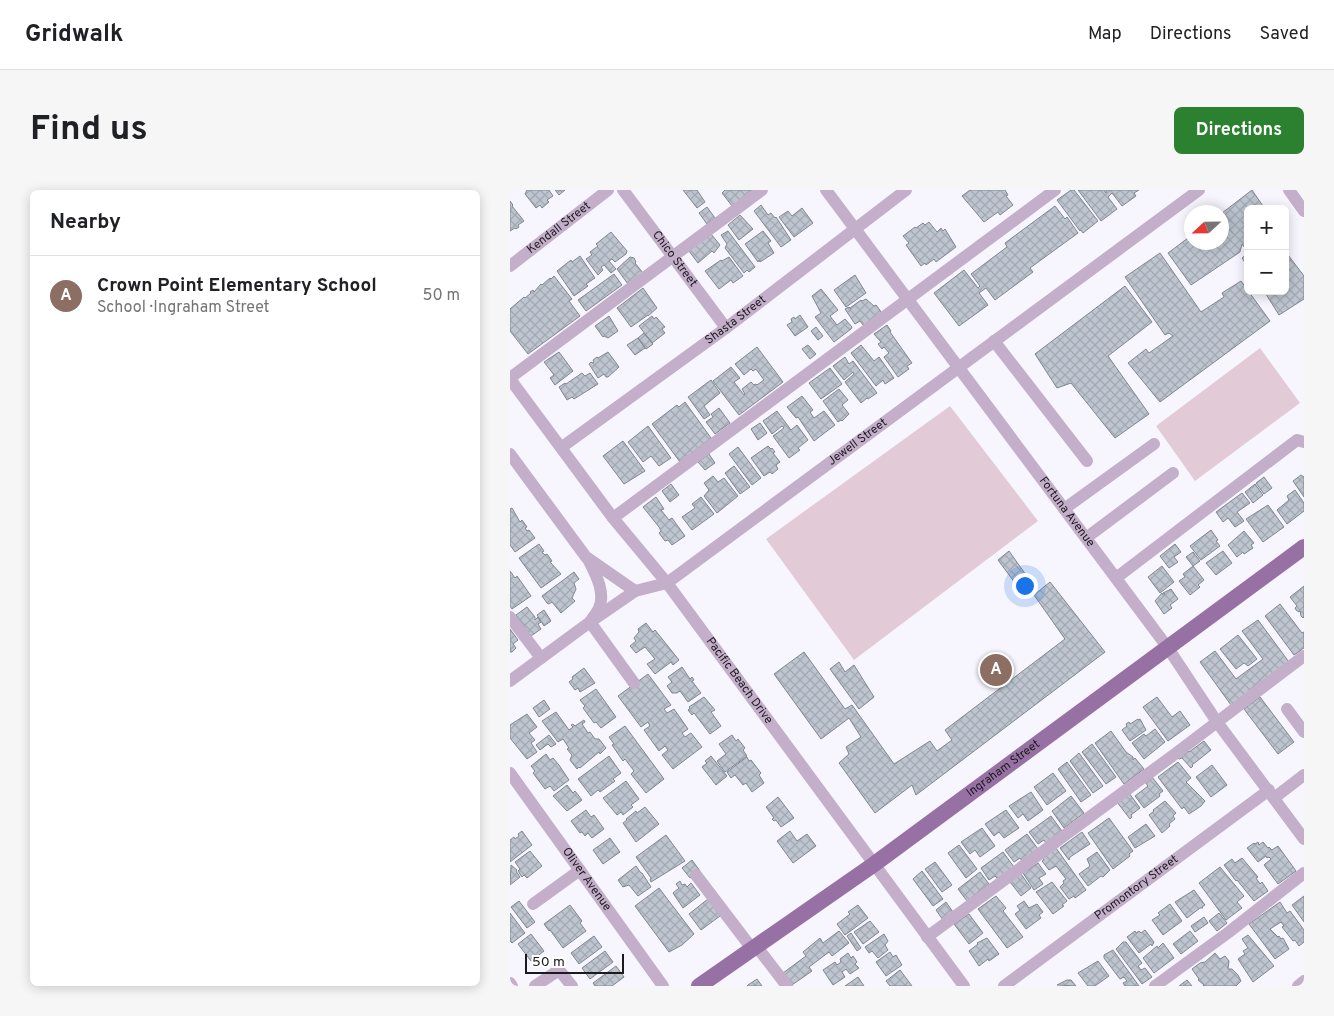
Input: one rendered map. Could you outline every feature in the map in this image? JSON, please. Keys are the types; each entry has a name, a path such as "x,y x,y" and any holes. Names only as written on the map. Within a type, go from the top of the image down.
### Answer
{"main road":[{"name":"Ingraham Street","path":"699,986 873,864 1304,546"}],"street":[{"name":"Kendall Street","path":"510,266 608,190"},
{"name":"Chico Street","path":"623,190 726,328"},
{"path":"510,378 762,190"},
{"name":"Fortuna Avenue","path":"826,190 1168,648 1217,722 1302,832"},
{"name":"Shasta Street","path":"562,447 726,328 906,190"},
{"path":"614,518 1055,190"},
{"name":"Jewell Street","path":"510,681 635,591 667,583 1199,190"},
{"path":"1289,190 1304,211"},
{"path":"994,341 1087,461"},
{"name":"Pacific Beach Drive","path":"510,378 614,518 667,583 964,986"},
{"path":"1116,578 1302,438"},
{"path":"1064,509 1154,444"},
{"path":"510,454 586,557 596,575 601,594 600,607 590,622 634,683"},
{"path":"1086,538 1173,473"},
{"path":"586,557 635,591"},
{"path":"510,617 541,658"},
{"path":"928,937 1304,656"},
{"path":"1287,709 1304,732"},
{"name":"Oliver Avenue","path":"510,773 515,789 580,870 663,986"},
{"name":"Promontory Street","path":"1004,986 1272,794 1304,774"},
{"path":"533,904 580,870"},
{"path":"1155,986 1229,932 1304,873"},
{"path":"696,875 787,986"},
{"path":"535,986 559,970 572,986"},
{"path":"1298,986 1304,981"}],"shaded area":[{"path":"1260,348 1300,403 1195,481 1156,426"},
{"path":"950,406 1038,521 854,660 766,539"}],"building":[{"path":"527,190 549,190 553,196 547,200 549,202 542,208 540,205 536,208 525,194"},
{"path":"555,190 565,190 559,195"},
{"path":"683,190 697,190 705,202 697,208"},
{"path":"725,190 751,190 752,192 732,206 722,193"},
{"path":"970,190 1005,190 1008,195 1006,196 1013,205 1000,215 998,212 984,222 962,196"},
{"path":"1071,190 1074,190 1098,221 1083,233 1057,200"},
{"path":"1078,190 1104,190 1106,193 1106,190 1139,190 1134,193 1136,196 1122,206 1112,193 1108,197 1117,209 1101,221"},
{"path":"1252,190 1262,205 1244,205 1244,247 1242,244 1240,252 1191,285 1168,253 1184,241 1184,250 1229,250 1229,208"},
{"path":"510,201 524,221 518,225 519,227 510,231"},
{"path":"761,205 768,215 771,213 776,217 791,240 781,247 754,211"},
{"path":"1055,206 1065,219 1067,217 1078,233 1030,268 1033,272 995,300 986,288 979,293 988,305 959,326 934,293 964,270 978,288 980,286 971,274 1007,247 1005,243"},
{"path":"707,207 715,218 707,224 699,213"},
{"path":"802,208 813,223 794,237 779,217 788,211 792,216"},
{"path":"740,215 753,229 739,240 728,225"},
{"path":"929,222 937,232 941,228 943,231 945,229 956,247 936,262 934,259 921,266 906,245 909,243 903,236 915,227"},
{"path":"728,231 755,267 749,272 747,270 744,273 725,248 727,244 721,235"},
{"path":"763,231 771,241 768,243 774,253 758,262 745,244"},
{"path":"611,232 627,251 626,254 615,262 612,259 609,261 616,269 611,273 604,265 601,267 603,270 598,275 586,259 592,255 590,252 598,246 596,244"},
{"path":"711,234 720,245 714,253 712,251 698,263 689,251"},
{"path":"1160,253 1201,312 1224,297 1222,293 1241,281 1244,285 1244,295 1251,295 1270,321 1160,402 1128,363 1146,349 1149,353 1173,336 1169,333 1165,335 1125,277"},
{"path":"580,256 595,278 586,284 588,286 574,296 557,271 571,260 572,262"},
{"path":"1289,256 1304,276 1304,299 1279,315 1266,295 1289,295"},
{"path":"630,257 634,258 635,263 643,273 628,284 617,269"},
{"path":"729,257 743,276 733,283 731,280 719,289 705,271"},
{"path":"614,274 622,285 586,311 578,300"},
{"path":"855,275 866,293 846,307 834,290"},
{"path":"554,276 572,299 569,301 580,316 528,354 510,331 510,309 530,292 533,290 534,292 541,284"},
{"path":"1125,286 1152,322 1108,356 1149,414 1115,438 1071,383 1057,388 1035,354"},
{"path":"643,288 657,308 631,327 617,308"},
{"path":"821,289 838,310 830,316 837,325 845,319 852,327 834,342 815,317 821,313 812,296"},
{"path":"866,299 874,306 876,305 882,313 864,326 860,321 855,324 845,309 850,308 861,300"},
{"path":"800,315 808,327 795,336 787,325 792,322 791,319 794,317 795,319"},
{"path":"609,316 618,331 608,338 603,337 595,326"},
{"path":"652,316 654,319 656,317 665,327 662,329 665,333 652,343 639,326"},
{"path":"887,325 912,363 907,366 909,369 898,377 884,357 889,353 878,344 881,342 874,334"},
{"path":"816,327 823,336 818,340 811,331"},
{"path":"644,333 653,344 646,349 638,338"},
{"path":"638,338 645,348 635,355 627,345"},
{"path":"808,345 816,354 810,359 802,349"},
{"path":"861,345 874,361 879,357 894,378 885,384 883,380 876,386 851,353"},
{"path":"757,347 783,382 739,415 713,381 731,367 740,378 734,382 744,395 742,389 751,382 757,385 764,380 756,369 753,371 751,369 744,375 735,364"},
{"path":"559,352 573,371 555,385 550,378 554,375 544,362"},
{"path":"608,352 619,367 608,377 604,374 598,378 589,364 593,363 593,360 597,357"},
{"path":"845,357 849,364 853,361 877,393 861,403 845,382 854,374 853,372 844,380 833,366"},
{"path":"830,368 842,384 821,399 809,383"},
{"path":"582,373 585,376 590,373 598,384 574,399 572,397 567,400 559,387"},
{"path":"711,380 720,393 704,406 710,415 704,419 688,397"},
{"path":"839,389 848,400 842,405 849,414 842,421 838,422 823,401"},
{"path":"802,396 813,410 810,412 814,418 824,411 835,425 814,441 798,417 796,418 787,407"},
{"path":"685,402 711,438 680,462 652,424 677,405 679,407"},
{"path":"719,408 730,423 715,434 706,422 713,417 711,414"},
{"path":"777,411 791,430 797,425 808,440 798,448 800,450 789,458 773,436 784,428 782,426 772,434 763,421"},
{"path":"760,423 767,433 758,440 751,429"},
{"path":"648,426 671,458 659,466 651,456 643,462 628,442"},
{"path":"623,441 645,471 624,484 603,456"},
{"path":"768,446 775,452 773,453 780,462 776,465 778,469 772,474 770,472 764,476 751,458"},
{"path":"738,447 761,478 752,485 729,454"},
{"path":"709,454 715,463 705,470 698,462"},
{"path":"734,466 750,487 740,494 725,473"},
{"path":"1301,475 1304,477 1304,497 1293,481"},
{"path":"713,476 718,482 724,478 738,496 717,513 704,496 709,490 704,483"},
{"path":"1264,477 1272,488 1264,494 1256,483"},
{"path":"671,484 679,495 670,502 662,491"},
{"path":"1255,484 1263,495 1253,503 1245,492"},
{"path":"1295,490 1304,503 1304,511 1287,524 1277,510 1289,500 1287,496"},
{"path":"1242,493 1250,503 1237,512 1244,521 1235,527 1228,518 1223,522 1216,512"},
{"path":"656,497 664,509 661,510 669,520 672,518 685,536 672,545 668,540 665,541 659,533 661,531 659,527 643,507"},
{"path":"701,497 714,514 692,530 682,517 695,508 692,504"},
{"path":"1268,505 1284,527 1263,542 1246,519"},
{"path":"512,508 520,522 522,520 527,527 525,528 527,531 529,530 535,538 515,552 510,545 510,509"},
{"path":"1211,530 1220,546 1201,560 1190,546"},
{"path":"1244,531 1254,543 1251,545 1253,548 1237,557 1228,545"},
{"path":"539,544 544,551 542,552 545,555 547,554 552,561 550,562 561,574 541,588 519,558"},
{"path":"1175,544 1181,552 1174,557 1178,562 1169,568 1160,556"},
{"path":"1009,551 1026,575 1015,583 998,560"},
{"path":"1223,551 1232,563 1216,575 1206,563"},
{"path":"1193,552 1200,561 1193,566 1186,557"},
{"path":"1162,566 1174,582 1160,593 1148,577"},
{"path":"1193,566 1204,580 1198,585 1200,587 1190,595 1179,581 1185,577 1183,574"},
{"path":"510,571 515,578 517,576 531,596 512,609 510,606"},
{"path":"574,572 579,579 574,583 576,589 572,598 575,601 561,613 552,602 547,603 542,596"},
{"path":"1050,582 1105,652 916,795 912,785 875,813 839,763 849,754 846,747 861,737 849,718 821,739 774,674 804,652 845,709 852,705 894,764 930,741 937,751 952,740 945,730 1065,639 1034,595"},
{"path":"1304,586 1303,618 1300,611 1296,610 1297,606 1290,597"},
{"path":"1171,589 1178,599 1170,605 1172,608 1164,614 1155,601 1162,593 1163,595 1165,594 1163,593"},
{"path":"1280,604 1302,633 1304,632 1304,648 1294,655 1265,616"},
{"path":"527,607 535,617 535,620 538,617 541,622 538,624 541,629 531,636 516,615"},
{"path":"544,610 551,621 544,626 537,615"},
{"path":"1258,620 1289,662 1231,705 1200,662 1215,651 1236,679 1263,659 1242,631"},
{"path":"646,623 653,632 655,630 679,660 673,665 671,662 655,674 647,664 655,659 645,647 636,653 630,646 636,641 634,638 639,632 638,629"},
{"path":"510,629 518,640 513,644 516,648 512,652 510,652"},
{"path":"1238,635 1257,659 1248,666 1244,663 1236,669 1220,649"},
{"path":"839,662 845,672 854,665 874,697 859,709 830,669"},
{"path":"682,667 690,679 692,677 694,680 692,681 701,693 688,702 680,691 672,693 667,686 672,682 668,677"},
{"path":"584,668 595,683 580,692 578,688 575,690 569,682 573,679 572,677"},
{"path":"648,674 671,705 664,709 667,713 674,709 688,729 682,733 685,737 691,733 702,747 673,769 662,755 668,750 665,746 659,751 644,730 650,726 648,722 641,727 618,696"},
{"path":"596,689 616,717 601,728 596,722 594,723 583,708 585,706 580,700"},
{"path":"704,697 715,710 711,712 721,726 710,734 694,713 692,715 688,710 689,707"},
{"path":"1157,697 1172,717 1180,711 1190,725 1168,741 1143,707"},
{"path":"1260,697 1294,742 1278,754 1244,709"},
{"path":"544,700 550,709 539,717 533,708"},
{"path":"556,712 569,730 573,727 571,725 575,726 584,720 585,722 582,724 588,733 590,732 595,739 599,739 606,748 577,769 570,760 572,755 563,739 558,742 542,721"},
{"path":"527,714 537,727 529,733 535,740 531,743 537,752 527,759 510,738 510,725"},
{"path":"1140,719 1146,730 1130,741 1122,730 1129,722 1130,724"},
{"path":"625,726 664,779 646,793 631,774 634,771 625,759 623,761 609,737"},
{"path":"1155,729 1165,742 1144,759 1132,743"},
{"path":"1111,731 1126,752 1133,757 1133,760 1135,758 1144,769 1124,784 1095,743"},
{"path":"549,735 556,744 551,747 548,744 540,750 536,745"},
{"path":"732,735 745,748 743,750 747,756 725,772 717,761 726,754 719,744"},
{"path":"1204,741 1211,750 1192,765 1191,768 1182,758 1179,759 1178,757 1188,750 1189,752"},
{"path":"1092,744 1116,777 1106,784 1082,752"},
{"path":"1079,753 1103,786 1093,793 1070,761"},
{"path":"546,754 550,760 553,758 569,780 554,791 550,786 545,789 533,773 535,771 531,766"},
{"path":"609,756 621,773 613,779 615,781 591,796 578,779"},
{"path":"711,756 727,776 716,785 702,767"},
{"path":"747,757 761,773 759,775 764,783 752,792 746,783 743,785 735,775 731,778 727,772"},
{"path":"1067,762 1091,795 1081,802 1058,769"},
{"path":"1178,762 1191,778 1186,782 1205,801 1189,814 1184,807 1182,809 1158,777"},
{"path":"1212,765 1227,785 1211,797 1196,777"},
{"path":"1053,773 1066,791 1047,805 1034,787"},
{"path":"1152,777 1163,791 1159,794 1160,796 1144,808 1135,796 1148,786 1145,782"},
{"path":"626,781 639,799 623,815 621,812 617,815 603,798"},
{"path":"567,785 582,800 567,811 553,796"},
{"path":"1031,792 1043,810 1028,821 1023,814 1018,818 1009,806"},
{"path":"1129,793 1140,808 1131,815 1130,819 1117,802"},
{"path":"1071,796 1084,813 1064,828 1052,811"},
{"path":"778,797 794,818 781,827 776,820 772,819 774,818 766,807"},
{"path":"1165,801 1176,813 1173,816 1175,819 1162,833 1149,815"},
{"path":"645,807 659,824 636,842 623,823 636,811 637,813"},
{"path":"586,810 591,817 594,815 604,829 592,838 588,833 585,836 582,832 580,833 571,821"},
{"path":"1006,810 1019,828 1004,838 999,832 994,836 985,824"},
{"path":"1051,816 1062,831 1046,843 1044,840 1038,844 1029,832"},
{"path":"1109,818 1133,851 1129,854 1130,856 1113,869 1088,833"},
{"path":"1146,824 1155,836 1135,848 1128,837"},
{"path":"982,828 995,846 980,857 975,850 970,854 961,842"},
{"path":"522,831 532,845 510,862 510,840 519,836 518,834"},
{"path":"790,831 797,841 807,834 816,846 793,863 777,841"},
{"path":"1082,832 1090,844 1070,857 1069,860 1060,848"},
{"path":"1027,834 1038,849 1022,861 1020,858 1014,862 1005,850"},
{"path":"666,835 685,861 651,882 651,878 636,857"},
{"path":"610,838 620,852 603,864 593,850"},
{"path":"1258,842 1259,845 1263,842 1272,850 1278,846 1296,871 1278,884 1264,865 1271,859 1266,856 1258,862 1247,848"},
{"path":"959,845 977,869 966,878 948,853"},
{"path":"1056,848 1086,890 1075,898 1074,896 1069,899 1060,887 1066,879 1056,866 1049,870 1042,861 1044,860 1043,858"},
{"path":"530,851 542,866 527,878 524,875 522,877 518,871 520,869 515,862"},
{"path":"1003,852 1014,867 998,879 995,876 989,880 981,868"},
{"path":"1097,852 1110,870 1103,877 1101,876 1088,886 1079,874 1090,866 1087,859"},
{"path":"1242,858 1258,877 1256,878 1260,884 1262,882 1268,891 1254,901 1224,865 1232,859 1235,863"},
{"path":"692,860 700,871 690,878 682,868"},
{"path":"935,862 952,885 942,892 925,869"},
{"path":"1038,863 1046,874 1039,878 1043,884 1034,890 1023,873"},
{"path":"511,865 517,870 520,877 510,885"},
{"path":"636,866 651,887 638,896 629,885 623,887 618,880"},
{"path":"1220,867 1244,896 1237,902 1242,908 1226,920 1199,883"},
{"path":"922,871 943,899 933,906 913,879"},
{"path":"980,872 989,884 967,901 958,889"},
{"path":"1021,874 1031,888 1021,896 1010,882"},
{"path":"680,881 682,885 685,884 687,887 691,883 700,895 683,908 673,893 679,888 676,884"},
{"path":"1052,882 1067,901 1062,905 1064,906 1053,914 1036,892"},
{"path":"659,888 694,934 682,945 669,952 635,906"},
{"path":"1194,890 1205,905 1187,918 1175,902"},
{"path":"996,896 1006,908 1003,911 1023,937 1007,948 978,909"},
{"path":"1304,896 1304,922 1292,905"},
{"path":"708,899 720,916 701,930 689,914"},
{"path":"519,901 535,922 527,928 511,907"},
{"path":"1024,901 1029,908 1037,904 1043,912 1039,915 1041,918 1026,929 1015,914 1020,910 1017,906"},
{"path":"946,902 953,912 943,920 936,910"},
{"path":"1280,902 1287,913 1290,911 1304,930 1304,942 1299,946 1295,940 1293,941 1282,927 1284,926 1281,922 1270,929 1278,937 1283,938 1289,949 1275,959 1249,924"},
{"path":"1170,904 1182,921 1163,935 1152,920 1160,915 1158,913"},
{"path":"570,905 582,921 580,923 586,931 563,948 544,924"},
{"path":"858,905 868,918 845,935 837,924 850,914 848,912"},
{"path":"510,913 525,933 512,943 510,941"},
{"path":"1219,913 1227,923 1217,931 1209,921"},
{"path":"969,914 983,933 969,944 954,924"},
{"path":"1204,917 1208,923 1195,932 1191,926"},
{"path":"870,921 879,932 863,944 854,932"},
{"path":"1145,930 1154,942 1152,946 1151,944 1139,953 1127,937 1135,931 1136,933 1139,931 1141,933"},
{"path":"839,931 849,943 832,956 829,952 809,967 812,971 792,985 783,973 806,956 803,952 820,938 823,943"},
{"path":"1190,931 1198,941 1181,954 1173,944"},
{"path":"851,933 861,948 857,951 847,936"},
{"path":"531,934 544,951 531,961 518,944"},
{"path":"884,934 888,941 885,945 888,950 878,958 872,951 869,953 865,947"},
{"path":"1248,935 1274,966 1253,982 1238,959 1245,954 1243,951 1248,948 1242,939"},
{"path":"594,936 602,947 579,964 571,953"},
{"path":"987,938 999,954 979,966 969,951 977,943"},
{"path":"1123,942 1126,942 1142,963 1138,966 1141,970 1145,968 1152,977 1142,984 1116,949"},
{"path":"1163,943 1174,958 1154,973 1143,958"},
{"path":"1113,950 1139,986 1125,986 1123,983 1127,981 1124,977 1120,979 1104,958 1104,955"},
{"path":"605,951 613,962 590,979 582,968"},
{"path":"890,952 893,957 896,955 902,965 886,976 876,962"},
{"path":"848,953 851,958 853,956 857,962 855,964 859,968 850,974 846,969 842,972 845,977 833,985 823,970 835,962 837,965 841,962 840,959"},
{"path":"1215,953 1220,959 1225,956 1229,961 1228,969 1232,969 1238,975 1241,981 1236,986 1203,986 1198,980 1192,969 1205,962"},
{"path":"1098,961 1109,976 1095,986 1088,986 1078,973"},
{"path":"616,966 624,977 612,986 595,986 593,983"},
{"path":"900,970 912,986 890,986 886,981"},
{"path":"858,977 864,986 845,986"},
{"path":"757,979 762,986 747,986 748,985"},
{"path":"1071,980 1076,986 1057,985"},
{"path":"1187,980 1192,986 1179,986"}],"place":[{"name":"Crown Point Elementary School","path":"996,670"}]}
